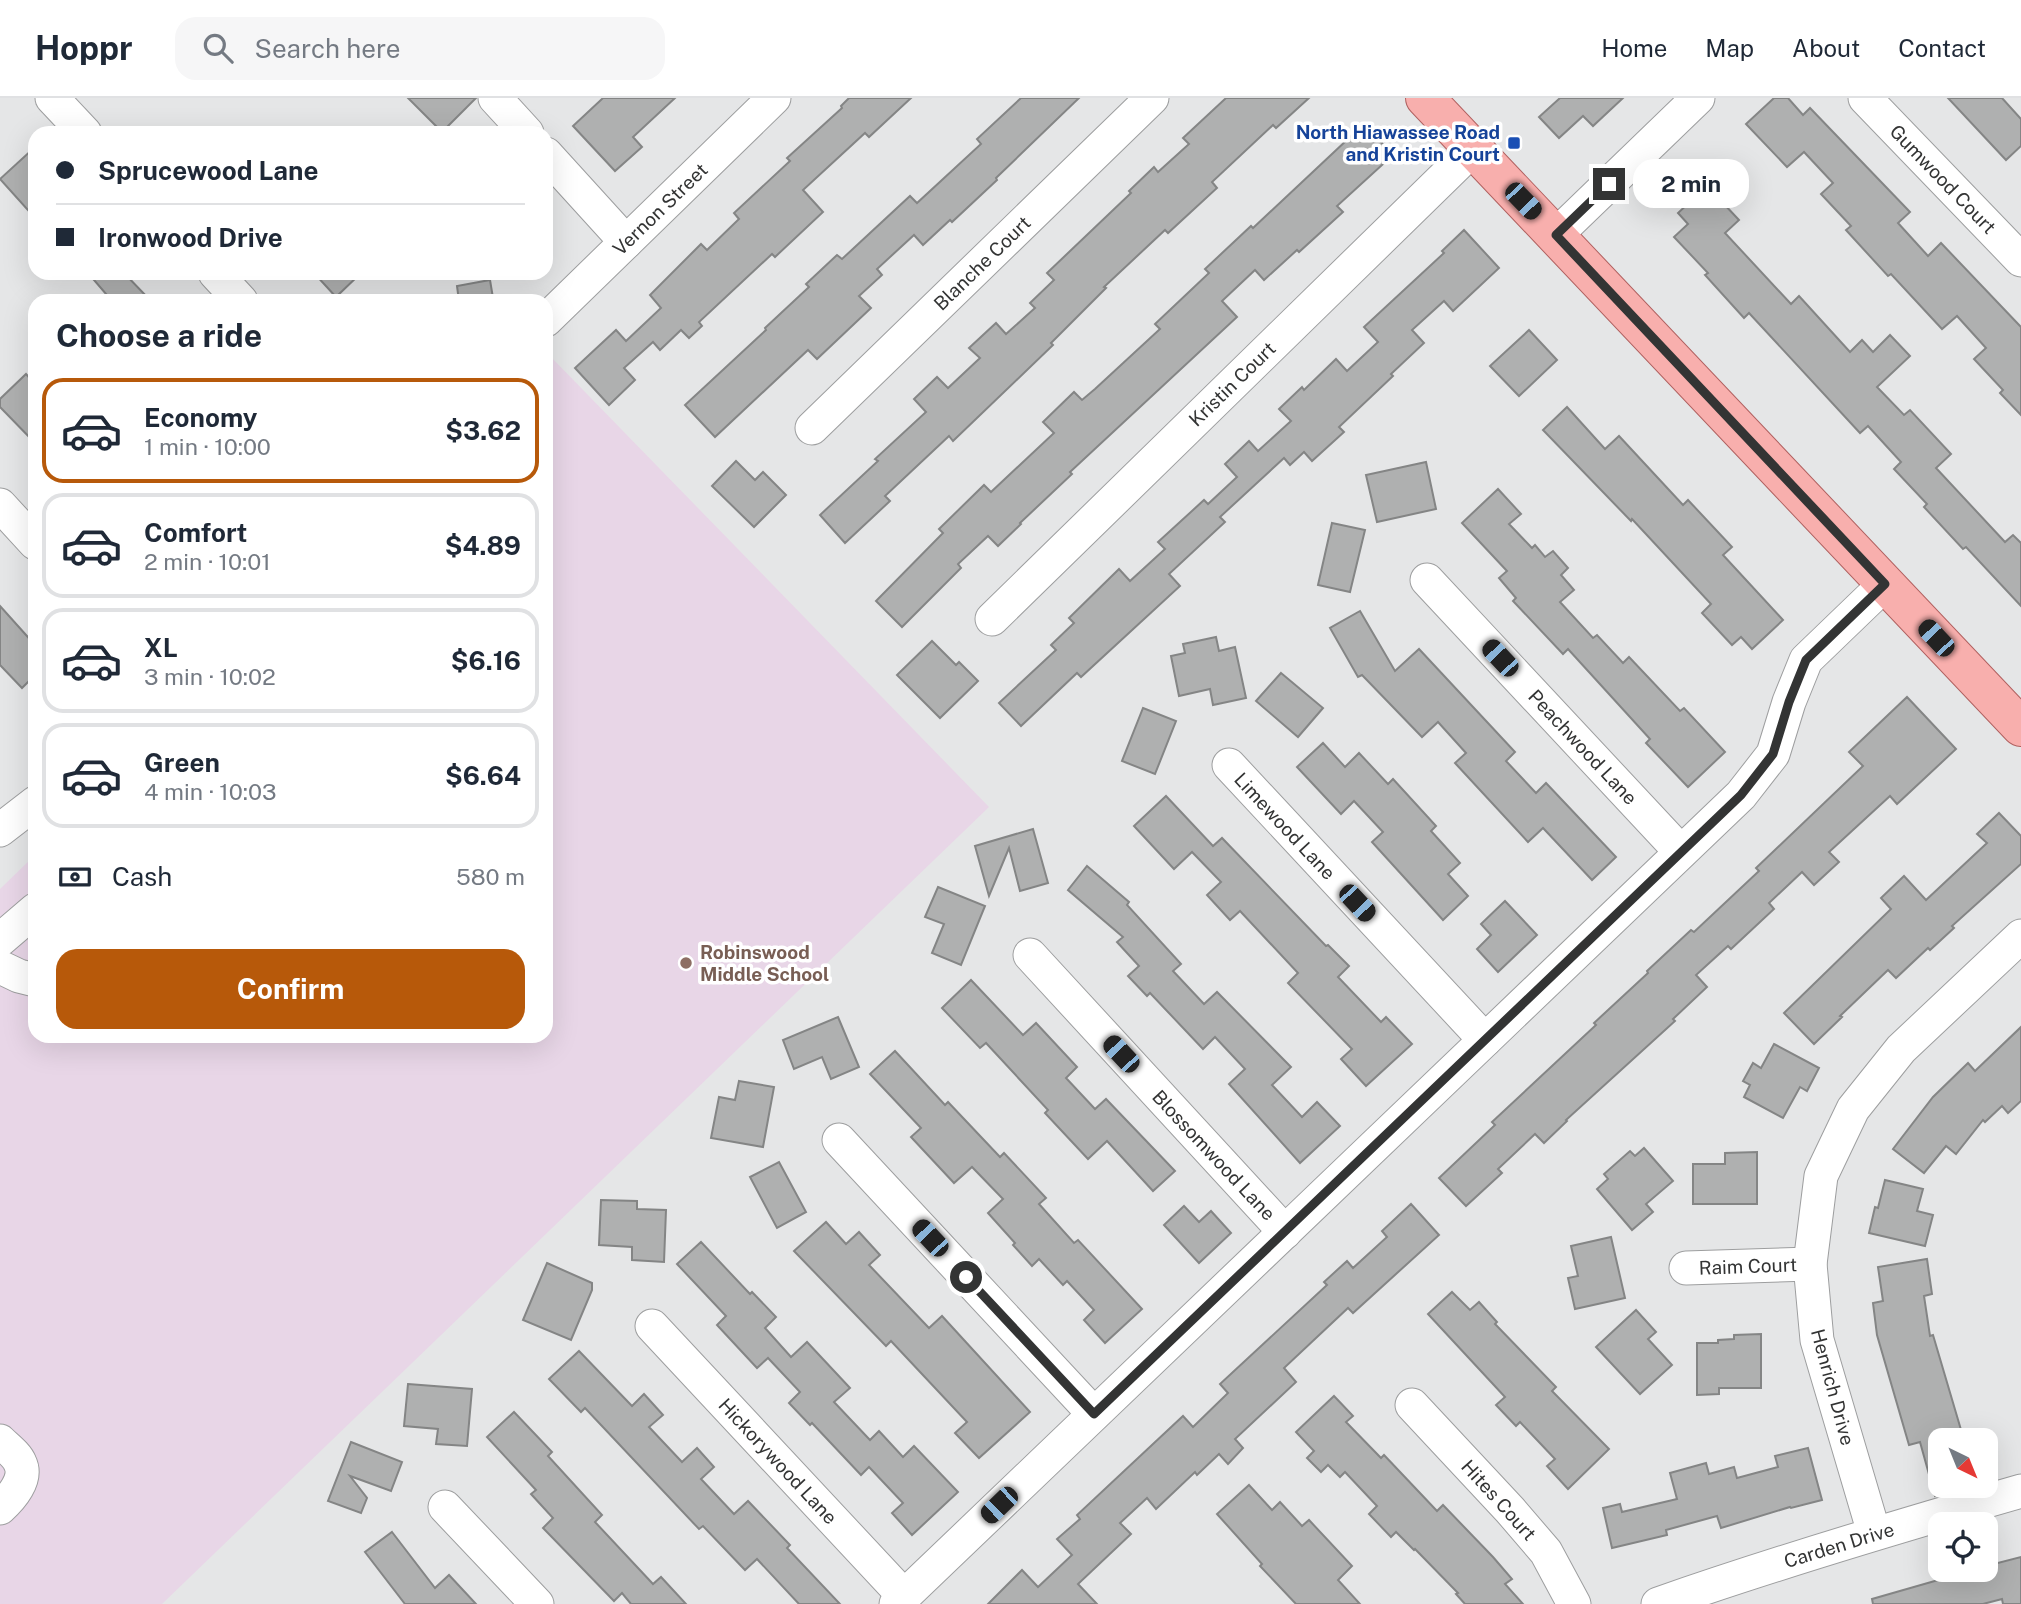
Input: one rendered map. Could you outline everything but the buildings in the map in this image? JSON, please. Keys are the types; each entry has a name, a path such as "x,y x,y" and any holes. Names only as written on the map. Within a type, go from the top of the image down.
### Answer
{"main road":[{"path":"1425,98 2021,727"}],"street":[{"path":"52,98 78,126"},
{"path":"495,98 521,126"},
{"name":"Vernon Street","path":"553,313 774,98"},
{"name":"Blanche Court","path":"812,428 1152,98"},
{"path":"1556,235 1698,98"},
{"name":"Gumwood Court","path":"1866,98 2021,260"},
{"name":"Kristin Court","path":"992,620 1473,149"},
{"path":"553,162 626,242"},
{"path":"222,280 234,294"},
{"path":"0,505 28,535"},
{"name":"Peachwood Lane","path":"1427,580 1681,852"},
{"path":"900,1600 1741,795 1773,754 1789,702 1806,660 1885,584"},
{"name":"Limewood Lane","path":"1229,765 1485,1040"},
{"path":"0,830 28,808"},
{"path":"0,940 28,916"},
{"name":"Henrich Drive","path":"1874,1533 1817,1340 1810,1264 1821,1176 1853,1109 1902,1049 2021,936"},
{"name":"Blossomwood Lane","path":"1030,955 1284,1232"},
{"path":"0,967 28,978"},
{"path":"839,1140 1094,1414"},
{"name":"Raim Court","path":"1686,1268 1810,1264"},
{"name":"Hickorywood Lane","path":"652,1326 900,1600"},
{"name":"Hites Court","path":"1412,1405 1546,1552 1574,1604"},
{"path":"0,1441 20,1462 22,1477 3,1505"},
{"name":"Carden Drive","path":"1658,1604 1726,1593 1874,1533 2021,1491"},
{"path":"445,1507 537,1604"}],"shaded area":[{"name":"Robinswood Middle School","path":"553,359 989,807 162,1604 0,1604 0,889 28,862 28,1043 553,1043"}],"place":[{"name":"North Hiawassee Road and Kristin Court","path":"1514,143"},
{"name":"Robinswood Middle School","path":"686,963"}],"route":[{"path":"966,1277 1094,1414 1741,795 1773,754 1789,702 1806,660 1885,584 1556,235 1609,184"}]}
